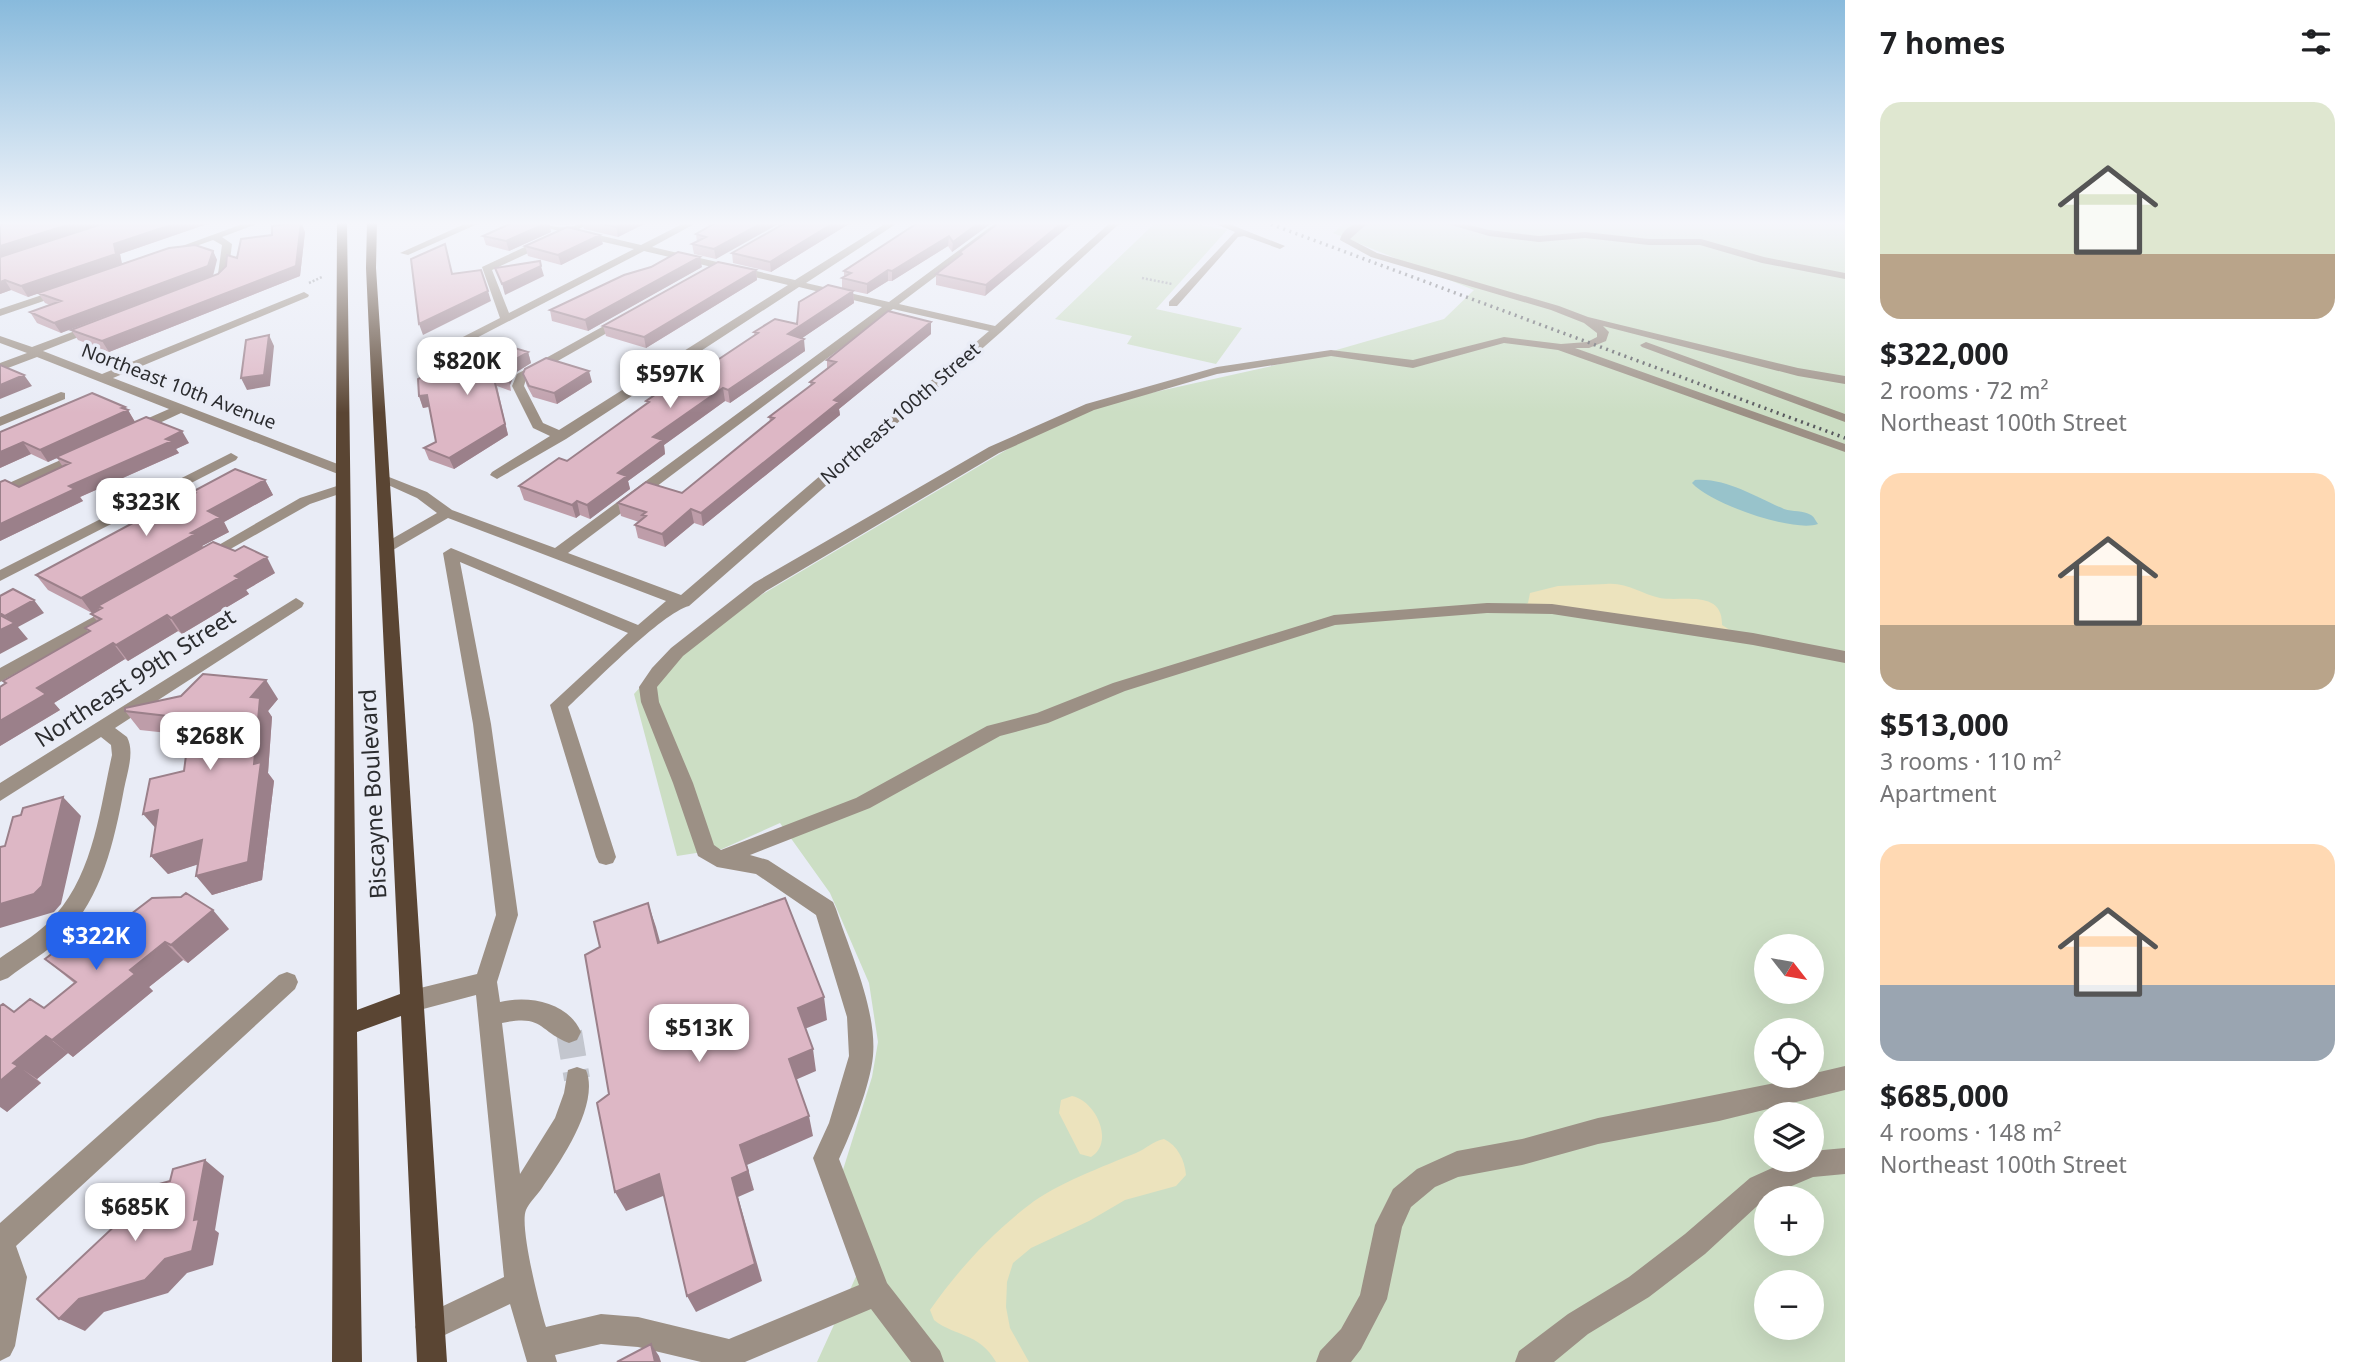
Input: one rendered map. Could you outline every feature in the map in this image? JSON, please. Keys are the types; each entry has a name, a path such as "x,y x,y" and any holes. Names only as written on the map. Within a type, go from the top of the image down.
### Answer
{"main road":[{"name":"Biscayne Boulevard","path":"342,286 347,1362"},
{"name":"Biscayne Boulevard","path":"372,286 432,1362"},
{"path":"345,1025 412,1000"}],"street":[{"path":"0,313 75,286"},
{"path":"194,290 203,286"},
{"path":"493,286 506,319"},
{"path":"459,343 570,286"},
{"path":"498,475 796,286"},
{"path":"805,286 997,330"},
{"path":"557,554 918,286"},
{"name":"Northeast 100th Street","path":"606,857 559,705 640,632 680,601 1046,286"},
{"path":"1173,304 1190,286"},
{"path":"1483,286 1583,319 1798,372 1845,380"},
{"path":"103,378 304,295"},
{"path":"561,436 538,425 518,386 521,377 637,312"},
{"path":"1583,319 1603,331 1602,339"},
{"path":"0,367 107,323"},
{"path":"929,1362 876,1292 826,1158 841,1127 861,1056 859,1017 825,909 761,866 710,855 701,843 684,783 650,702 648,687 677,652 760,587 1016,439 1127,395 1217,371 1331,353 1413,364 1492,341 1517,340 1581,346 1616,337 1645,344 1845,418"},
{"name":"Northeast 10th Avenue","path":"0,339 181,408 343,479"},
{"path":"1549,344 1845,448"},
{"path":"0,422 61,396"},
{"path":"121,436 181,408"},
{"path":"0,492 96,447"},
{"path":"0,576 231,457"},
{"path":"190,567 343,479"},
{"path":"384,480 422,495 447,513 680,601"},
{"path":"388,547 447,513"},
{"path":"640,632 451,553 482,724 507,915 485,982 519,1285 540,1353 601,1329 638,1332 729,1358 876,1292"},
{"path":"0,676 130,601"},
{"name":"Northeast 99th Street","path":"0,793 296,603"},
{"path":"724,857 863,803 994,731 1042,718 1119,687 1334,620 1487,608 1552,609 1753,639 1845,657"},
{"path":"0,971 57,928 85,893 96,869 121,755 120,742 102,728"},
{"path":"0,1346 13,1277 1,1242 287,982"},
{"path":"412,1000 485,982"},
{"path":"489,1016 507,1011 534,1009 555,1018 569,1032"},
{"path":"1331,1362 1351,1339 1373,1300 1389,1225 1402,1198 1426,1178 1457,1164 1522,1152 1598,1131 1719,1108 1845,1078"},
{"path":"511,1208 542,1167 571,1110 578,1085 576,1079"},
{"path":"1530,1362 1578,1324 1639,1287 1695,1244 1759,1187 1812,1164 1845,1161"},
{"path":"430,1327 519,1285"}],"path":[{"path":"1177,286 1188,288"}],"green space":[{"path":"1090,286 1177,286 1156,309 1242,328 1216,364 1127,344 1132,336 1055,319"},
{"path":"1463,286 1845,286 1845,1362 817,1362 869,1248 842,1173 872,1077 878,1042 869,983 830,893 780,823 722,849 677,856 634,694 680,643 1074,410 1312,357 1444,319 1474,290"}],"sand":[{"path":"1614,584 1660,598 1709,602 1716,606 1721,614 1722,625 1730,630 1524,605 1528,603 1530,593 1558,586"},
{"path":"1072,1096 1081,1099 1100,1123 1102,1142 1091,1157 1080,1154 1059,1113 1061,1100"},
{"path":"1164,1139 1180,1154 1184,1164 1186,1175 1176,1186 1125,1200 1089,1221 1031,1248 1013,1263 1007,1282 1006,1307 1010,1328 1029,1362 996,1362 982,1345 934,1320 930,1310 952,1281 988,1240 1015,1216 1040,1197 1066,1183"}],"water":[{"path":"1695,480 1729,485 1784,509 1808,513 1818,524 1790,524 1752,514 1701,491 1692,483"}],"building":[{"path":"60,286 155,286 54,323 30,312 61,301 38,293"},
{"path":"188,286 245,286 102,341 71,330"},
{"path":"414,286 486,286 488,291 419,324"},
{"path":"602,286 648,286 585,320 550,310"},
{"path":"676,286 730,286 644,337 603,326"},
{"path":"827,286 853,291 788,334 804,339 728,390 723,388 653,437 663,440 618,473 627,476 587,505 577,501 572,505 519,486 559,458 567,461 649,402 646,401 674,382 677,383 700,368 704,369 775,319 797,324 799,302"},
{"path":"888,311 931,322 834,400 839,402 701,513 691,509 662,534 635,525 646,516 642,515 646,512 618,503 646,482 682,493 774,418 769,417 814,383 810,382 836,362 827,360"},
{"path":"269,335 264,375 241,378 246,340"},
{"path":"491,341 528,352 511,362 506,374 508,379 493,375 505,424 449,458 424,448 436,442 427,395 419,396 418,379"},
{"path":"546,358 589,371 554,393 529,386 523,374 525,369"},
{"path":"0,365 24,375 0,385"},
{"path":"92,393 128,410 40,450 23,442 0,452 0,432"},
{"path":"146,417 182,431 166,439 172,441 69,486 75,489 0,524 0,482 5,480 19,487 70,463 56,457"},
{"path":"235,469 265,480 208,511 220,517 191,533 195,534 81,598 36,575 195,493 192,492"},
{"path":"213,542 235,551 244,546 267,557 235,576 239,578 171,618 167,615 116,645 113,643 37,688 46,694 0,721 0,687 6,683 3,681 90,631 85,628 101,619 91,614 102,608 98,606"},
{"path":"13,589 34,600 5,616 0,613 0,596"},
{"path":"0,615 15,623 0,630"},
{"path":"203,674 266,680 251,697 260,698 254,764 261,762 248,862 196,876 202,840 151,856 158,810 143,814 150,779 184,771 189,732 174,730 185,718 125,711 125,708 181,696"},
{"path":"63,797 42,886 34,894 0,904 0,847 5,846 13,817 21,815 23,808"},
{"path":"186,893 213,910 171,945 165,942 130,970 135,974 52,1040 46,1036 13,1063 18,1066 0,1081 0,1006 3,1004 14,1012 30,999 44,1008 76,982 45,959 79,933 81,935 89,929 101,937 152,898 181,897"},
{"path":"785,898 824,997 798,1008 813,1049 789,1059 809,1116 740,1145 748,1171 732,1178 755,1264 687,1296 659,1174 615,1192 597,1103 609,1094 585,955 600,947 594,922 648,903 658,943"},
{"path":"205,1160 194,1220 199,1219 192,1251 165,1259 145,1280 79,1299 59,1319 37,1299 122,1219 139,1213 144,1196 156,1185 170,1181 173,1169"},
{"path":"651,1344 655,1362 617,1362"}],"tunnel":[{"path":"569,1032 577,1079"}],"railway":[{"path":"1436,286 1845,438"}]}
